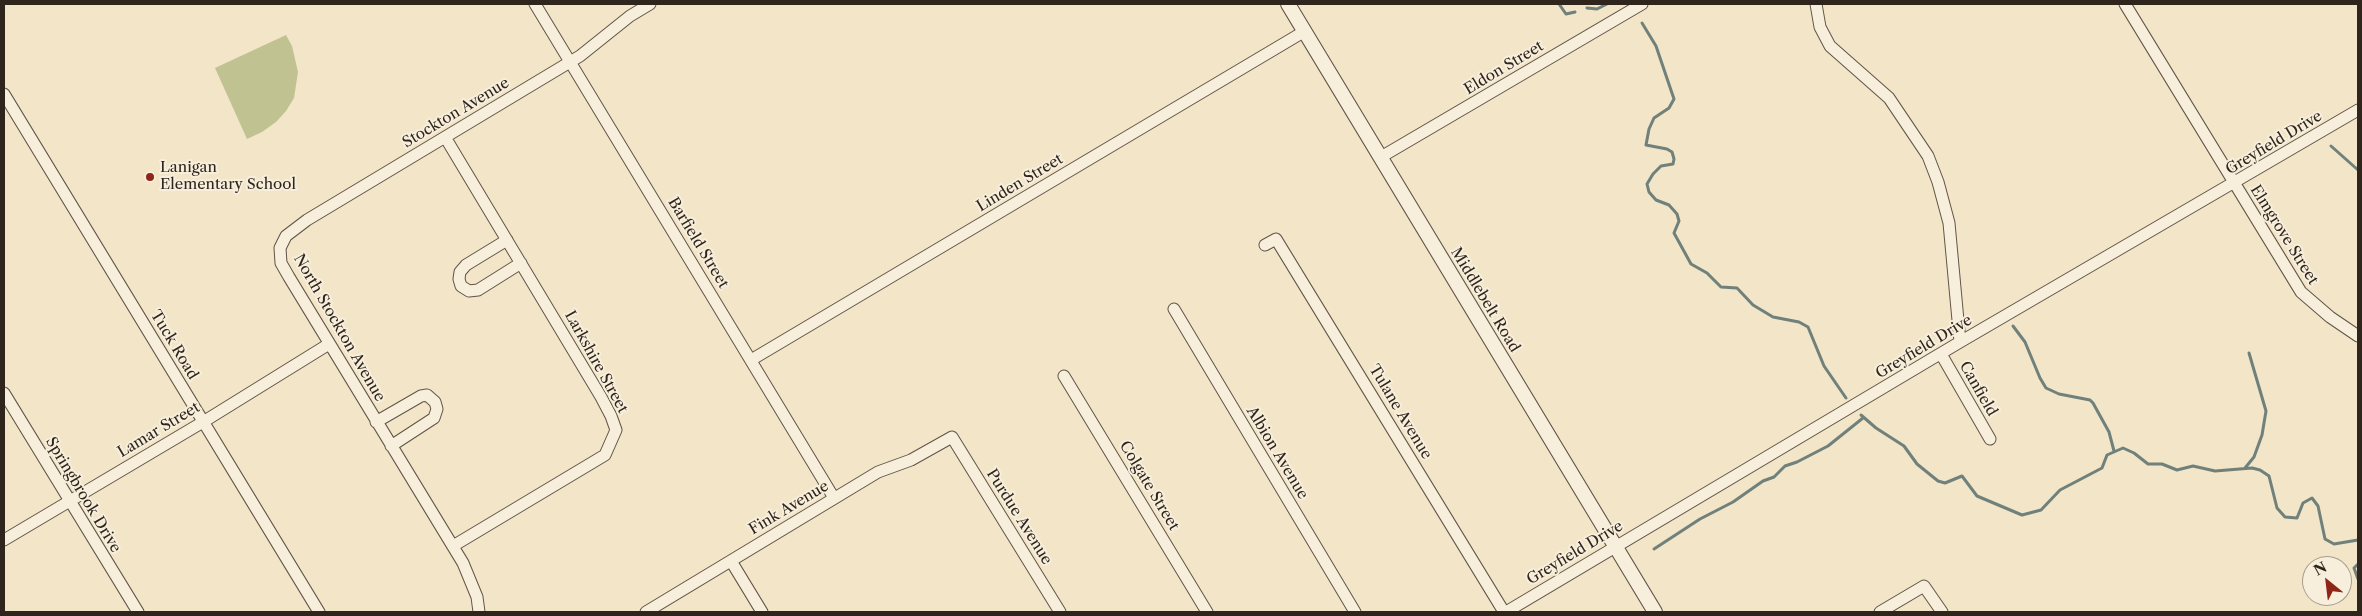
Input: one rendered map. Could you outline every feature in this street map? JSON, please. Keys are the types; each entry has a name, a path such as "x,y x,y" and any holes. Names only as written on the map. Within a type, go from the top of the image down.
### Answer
{"street":[{"name":"Barfield Street","path":"535,4 834,498"},
{"name":"Stockton Avenue","path":"280,248 286,236 307,220 570,61 630,16 650,4"},
{"name":"Middlebelt Road","path":"1288,4 1654,612"},
{"name":"Eldon Street","path":"1381,157 1642,4"},
{"path":"1816,4 1820,27 1830,46 1889,98 1928,156 1950,223 1960,342"},
{"name":"Elmgrove Street","path":"2125,4 2301,292 2316,307 2358,336"},
{"name":"Linden Street","path":"751,360 1305,31"},
{"name":"Tuck Road","path":"4,94 319,612"},
{"name":"Greyfield Drive","path":"1505,612 1960,342 2358,110"},
{"name":"Larkshire Street","path":"445,137 601,397 616,430 605,455 453,546"},
{"name":"Tulane Avenue","path":"1265,245 1276,238 1505,612"},
{"path":"507,240 466,265 460,272 459,279 462,286 469,291 478,290 521,263"},
{"name":"North Stockton Avenue","path":"280,248 281,262 376,422 453,546 473,584 480,612"},
{"name":"Albion Avenue","path":"1174,309 1355,612"},
{"name":"Lamar Street","path":"4,540 203,422 329,344"},
{"name":"Canfield","path":"1940,354 1990,438"},
{"name":"Colgate Street","path":"1064,376 1207,612"},
{"name":"Springbrook Drive","path":"4,393 138,612"},
{"name":"North Stockton Avenue","path":"376,422 421,396 427,396 435,402 437,409 434,418 391,446"},
{"name":"Fink Avenue","path":"646,612 878,472 911,460 952,437"},
{"name":"Purdue Avenue","path":"952,437 1060,612"},
{"path":"731,561 762,612"},
{"path":"1880,612 1924,586 1942,612"}],"green space":[{"path":"286,35 292,46 298,72 294,98 276,122 262,132 247,139 215,68"}],"waterway":[{"path":"1559,4 1566,14 1575,12"},
{"path":"1587,8 1597,9 1607,4"},
{"path":"1642,23 1656,46 1674,99 1669,108 1654,118 1649,129 1646,145 1667,149 1672,152 1674,159 1673,164 1661,166 1653,174 1647,184 1649,192 1656,200 1669,205 1677,214 1679,221 1674,233 1691,264 1707,273 1721,287 1737,288 1753,305 1773,317 1799,322 1808,327 1824,366 1846,398"},
{"path":"2331,146 2358,170"},
{"path":"2013,326 2025,342 2046,388 2059,394 2090,400 2093,403 2109,432 2114,451"},
{"path":"2245,468 2254,457 2262,435 2266,411 2249,353"},
{"path":"1861,415 1876,428 1904,446 1917,464 1938,481 1945,483 1962,476 1977,496 2022,515 2041,510 2060,490 2102,468 2107,455 2123,448 2134,453 2148,464 2162,464 2177,470 2193,466 2215,471 2252,468 2260,470 2269,476 2277,508 2285,517 2297,518 2303,503 2312,498 2318,506 2325,539 2334,544 2358,540"},
{"path":"1654,549 1700,519 1733,502 1763,481 1774,477 1785,466 1828,446 1863,418"},
{"path":"2358,564 2354,568 2358,579"}],"place":[{"name":"Lanigan Elementary School","path":"150,177"}]}
